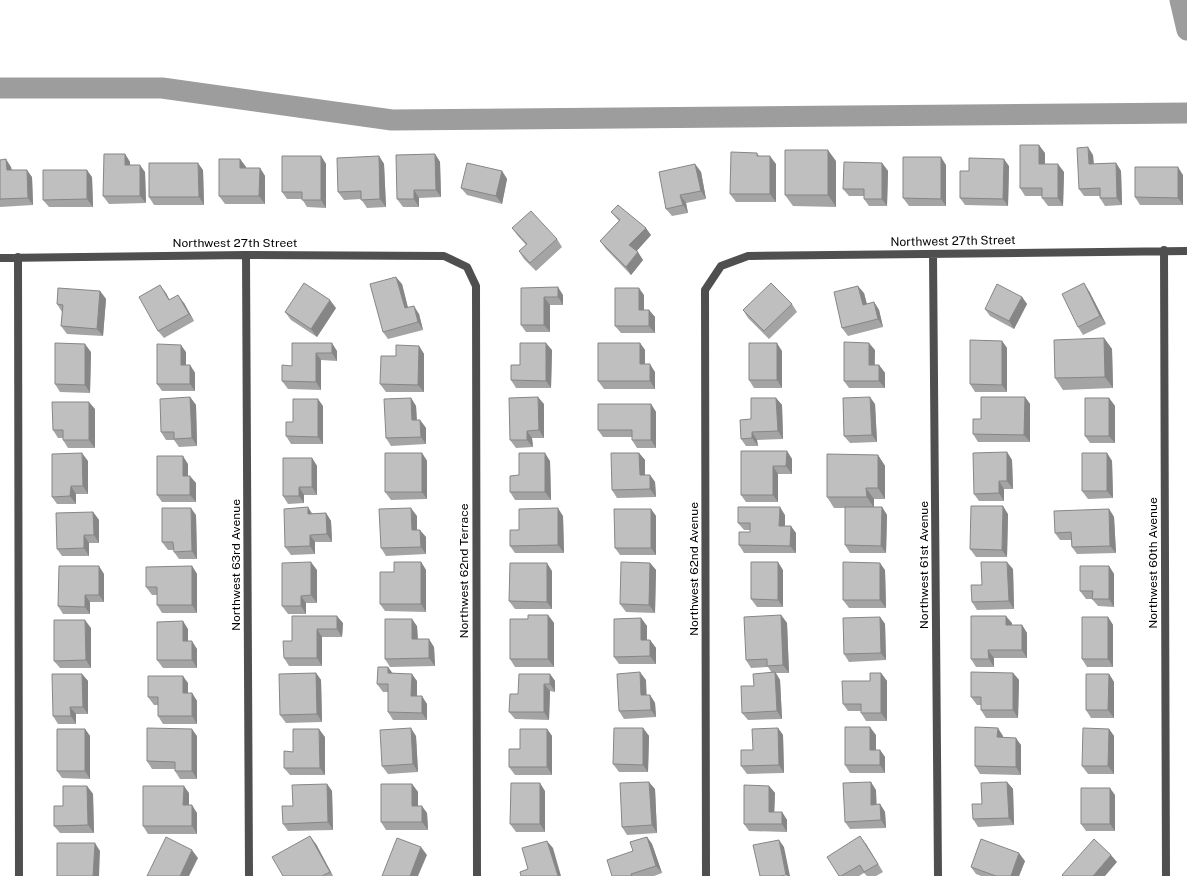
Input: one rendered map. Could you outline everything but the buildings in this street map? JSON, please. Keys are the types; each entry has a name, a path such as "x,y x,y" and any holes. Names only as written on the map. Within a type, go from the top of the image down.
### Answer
{"street":[{"name":"Northwest 27th Street","path":"721,266 748,256 1164,250 1187,251"},
{"name":"Northwest 60th Avenue","path":"1164,250 1166,876"},
{"name":"Northwest 61st Avenue","path":"934,254 938,876"},
{"name":"Northwest 27th Street","path":"0,258 246,255 444,256 468,267"},
{"name":"Northwest 63rd Avenue","path":"246,255 249,876"},
{"path":"18,257 19,876"},
{"name":"Northwest 62nd Avenue","path":"706,876 705,290 721,266"},
{"name":"Northwest 62nd Terrace","path":"468,267 476,286 477,876"}],"waterway":[{"path":"1180,0 1187,30"},
{"path":"0,88 162,88 392,120 1187,113"}]}
